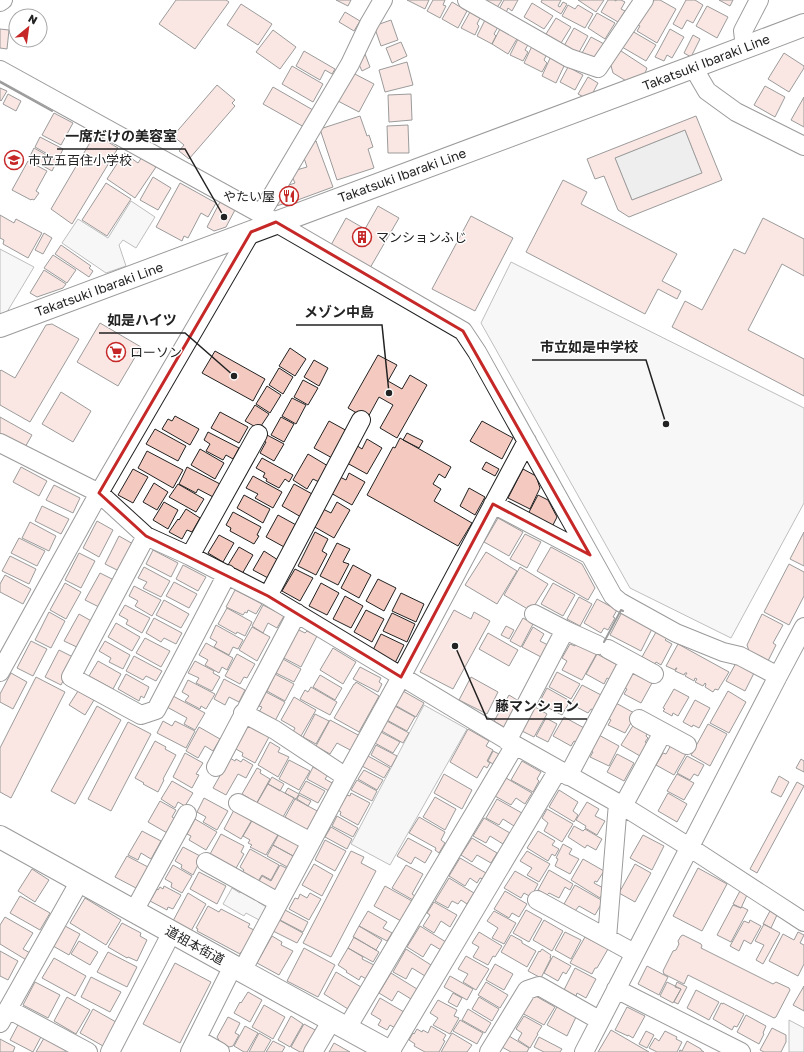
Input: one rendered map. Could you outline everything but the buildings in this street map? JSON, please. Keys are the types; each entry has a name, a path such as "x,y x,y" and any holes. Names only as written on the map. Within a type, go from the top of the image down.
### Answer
{"main road":[{"name":"Takatsuki Ibaraki Line","path":"0,326 263,223 693,67 804,25"},
{"name":"道祖本街道","path":"0,837 390,1052"}],"street":[{"path":"0,672 99,493 263,223 350,64 369,24 383,0"},
{"path":"467,0 569,58 598,68 642,1"},
{"path":"745,47 743,30 759,0"},
{"path":"693,67 707,91 736,112 804,146"},
{"path":"0,70 263,223 463,331 478,352 613,596 620,602 676,633 723,652 740,656 778,676"},
{"path":"268,596 361,420"},
{"path":"190,556 258,434"},
{"path":"220,1052 193,1046 237,969 278,902 401,677 527,441"},
{"path":"0,443 99,493 146,536 227,574 297,613 511,743 620,805 689,847 804,922"},
{"path":"493,504 590,555"},
{"path":"146,536 71,677 141,715 156,710 227,574"},
{"path":"216,767 297,613"},
{"path":"534,614 603,647 654,674"},
{"path":"584,1052 804,627"},
{"path":"313,1052 339,1024 511,743 565,630"},
{"path":"390,1052 563,773 629,660"},
{"path":"243,714 275,730 346,777"},
{"path":"639,719 687,745"},
{"path":"606,938 620,805 663,732"},
{"path":"238,803 311,842"},
{"path":"134,911 187,814"},
{"path":"206,862 278,902"},
{"path":"80,881 4,1016 88,1052"},
{"path":"537,900 634,953"},
{"path":"110,1052 172,932"},
{"path":"490,1052 527,990 539,986 600,1020"},
{"path":"616,989 741,1052"}],"highlighted area":[{"path":"276,222 463,331 590,555 493,504 401,677 268,596 146,536 99,493 251,232"}],"shaded area":[{"path":"685,130 702,173 632,200 615,158"},
{"path":"131,201 155,217 136,248 123,240 119,245 126,266 106,273 62,243 78,219 108,238"},
{"path":"0,249 34,267 7,312 0,314"},
{"path":"511,262 804,408 804,503 731,638 630,588 481,323"},
{"path":"424,705 467,729 390,865 351,844"},
{"path":"232,888 240,893 241,890 259,900 258,902 268,908 261,921 246,913 244,916 223,904"},
{"path":"789,1020 804,1028 804,1052 789,1052"}],"wall":[{"path":"0,82 52,111"},
{"path":"604,642 621,610 623,611"}],"place":[{"name":"市立五百住小学校","path":"14,160"},
{"name":"やたい屋","path":"289,196"},
{"name":"一席だけの美容室","path":"224,217"},
{"name":"マンションふじ","path":"362,237"},
{"name":"ローソン","path":"116,352"},
{"name":"如是ハイツ","path":"234,376"},
{"name":"メゾン中島","path":"389,393"},
{"name":"市立如是中学校","path":"666,424"},
{"name":"藤マンション","path":"455,646"}]}
